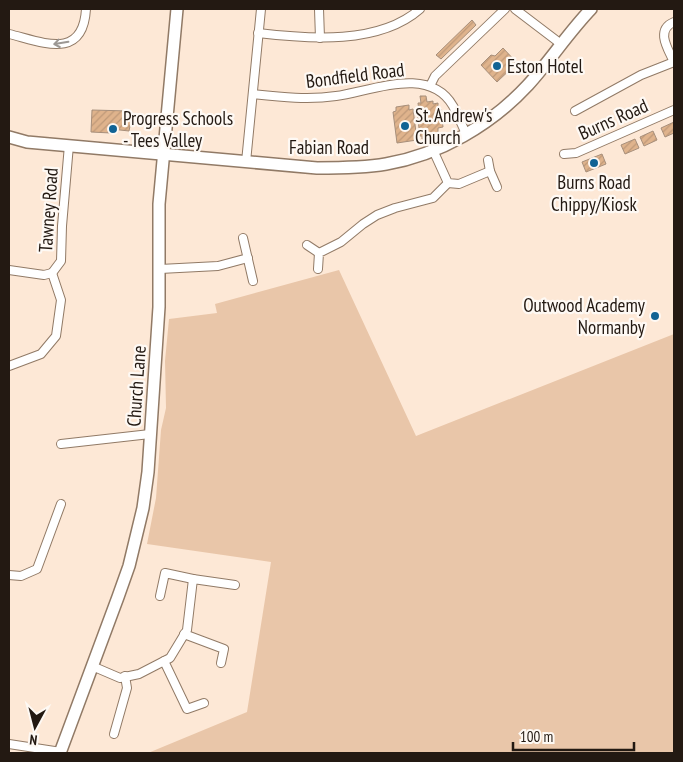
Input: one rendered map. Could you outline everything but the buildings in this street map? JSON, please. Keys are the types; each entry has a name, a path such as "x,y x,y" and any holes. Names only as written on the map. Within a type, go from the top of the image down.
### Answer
{"street":[{"path":"9,34 57,45 74,40 85,23 86,9"},
{"name":"Church Lane","path":"61,752 129,566 144,508 159,307 158,231 178,9"},
{"path":"246,162 260,9"},
{"path":"319,9 320,38"},
{"path":"258,34 320,38 344,37 384,28 405,20 420,9"},
{"path":"430,86 435,76 505,9"},
{"path":"515,9 562,44"},
{"name":"Fabian Road","path":"9,137 27,142 317,168 353,168 409,159 466,134 495,114 520,93 591,9"},
{"path":"575,110 641,75 674,62 664,37 665,29 674,22"},
{"name":"Bondfield Road","path":"253,94 314,98 354,94 397,84 409,83 430,86 446,97 453,106 466,134"},
{"name":"Burns Road","path":"564,154 576,153 674,110"},
{"name":"Tawney Road","path":"9,366 41,354 56,336 61,300 52,273 61,262 69,145"},
{"path":"433,150 448,183"},
{"path":"488,160 497,188"},
{"path":"319,253 341,242 376,215 432,198 448,183 459,184 490,171"},
{"path":"243,238 254,280"},
{"path":"307,245 319,253"},
{"path":"318,269 319,253"},
{"path":"160,269 218,266 248,258"},
{"path":"9,270 44,275 52,273"},
{"path":"61,444 150,434"},
{"path":"9,575 21,576 37,569 61,504"},
{"path":"160,596 165,573 236,585"},
{"path":"92,666 120,678 139,674 170,658 187,630 193,579"},
{"path":"184,634 224,649 221,663"},
{"path":"164,661 187,710 204,703"},
{"path":"114,734 126,688 125,676"},
{"path":"9,744 61,752"}],"shaded area":[{"path":"339,270 416,436 674,334 674,753 148,753 247,712 271,562 147,544 156,498 161,430 166,408 165,361 169,319 217,313 215,304"}],"place":[{"name":"Eston Hotel","path":"497,66"},
{"name":"St. Andrew's Church","path":"405,126"},
{"name":"Progress Schools - Tees Valley","path":"113,129"},
{"name":"Burns Road Chippy/Kiosk","path":"594,163"},
{"name":"Outwood Academy Normanby","path":"655,316"}]}
